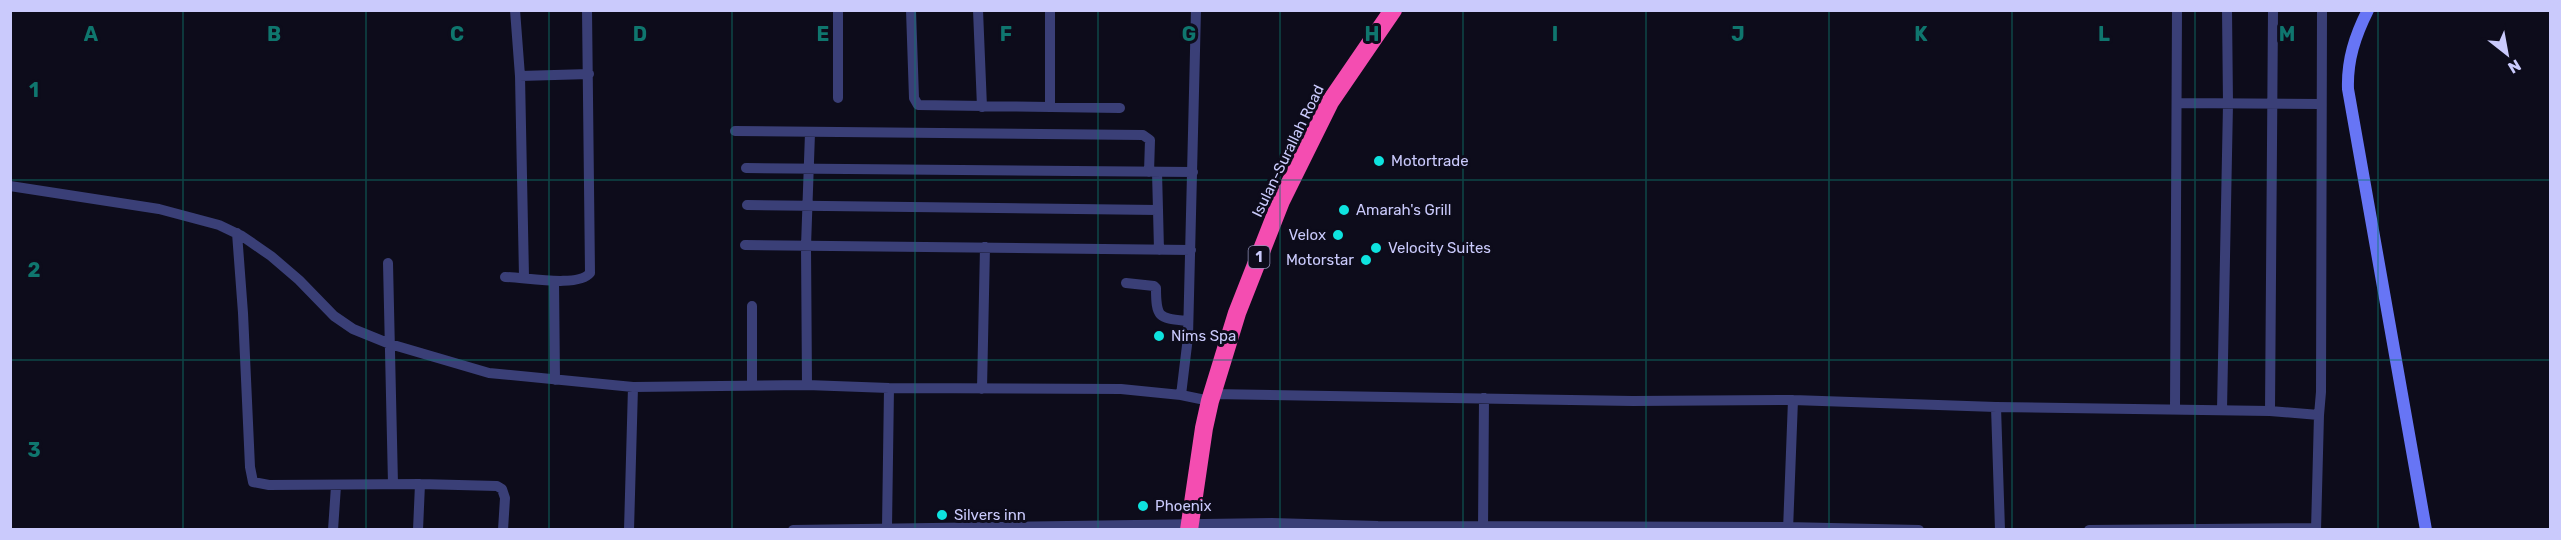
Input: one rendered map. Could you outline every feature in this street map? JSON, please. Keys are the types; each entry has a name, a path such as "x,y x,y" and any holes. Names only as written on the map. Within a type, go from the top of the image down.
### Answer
{"highway":[{"name":"Isulan-Surallah Road","path":"1189,527 1204,428 1211,398 1237,314 1281,201 1330,102 1393,10"}],"street":[{"path":"515,10 520,76 524,277"},
{"path":"505,277 554,281 581,280 588,276 591,269 587,10"},
{"path":"838,10 838,98"},
{"path":"911,10 916,103 921,106 1120,108"},
{"path":"978,10 982,107"},
{"path":"1050,10 1050,106"},
{"path":"1181,395 1188,321 1191,250 1196,10"},
{"path":"2175,409 2177,10"},
{"path":"2222,410 2228,104 2227,10"},
{"path":"2270,411 2272,10"},
{"path":"2089,530 2316,529 2321,392 2322,10"},
{"path":"2368,10 2354,39 2348,73 2348,89 2426,530"},
{"path":"520,76 589,74"},
{"path":"2177,103 2320,104"},
{"path":"735,131 1143,135 1150,140 1158,210 1159,249"},
{"path":"807,385 806,246 810,133"},
{"path":"746,168 1193,172"},
{"path":"10,186 159,209 208,221 237,233 271,256 299,280 334,316 364,335 489,373 555,380 633,387 807,385 889,388 1121,389 1211,398 1793,400 1996,407 2270,411 2319,415"},
{"path":"747,205 1158,210"},
{"path":"237,233 251,480 258,484 269,485 420,484 499,487 505,498 503,530"},
{"path":"745,245 1191,250"},
{"path":"982,389 985,247"},
{"path":"388,263 393,484"},
{"path":"554,281 555,380"},
{"path":"1126,283 1154,286 1156,288 1156,310 1160,316 1165,319 1188,321"},
{"path":"752,306 752,385"},
{"path":"629,530 633,387"},
{"path":"887,528 889,388"},
{"path":"1483,528 1484,398"},
{"path":"1788,528 1793,400"},
{"path":"1996,407 2000,530"},
{"path":"418,530 420,484"},
{"path":"333,530 336,486"},
{"path":"793,530 1272,526 1919,530"}],"place":[{"name":"Motortrade","path":"1379,161"},
{"name":"Amarah's Grill","path":"1344,210"},
{"name":"Velox","path":"1338,235"},
{"name":"Velocity Suites","path":"1376,248"},
{"name":"Motorstar","path":"1366,260"},
{"name":"Nims Spa","path":"1159,336"},
{"name":"Phoenix","path":"1143,506"},
{"name":"Silvers inn","path":"942,515"}]}
